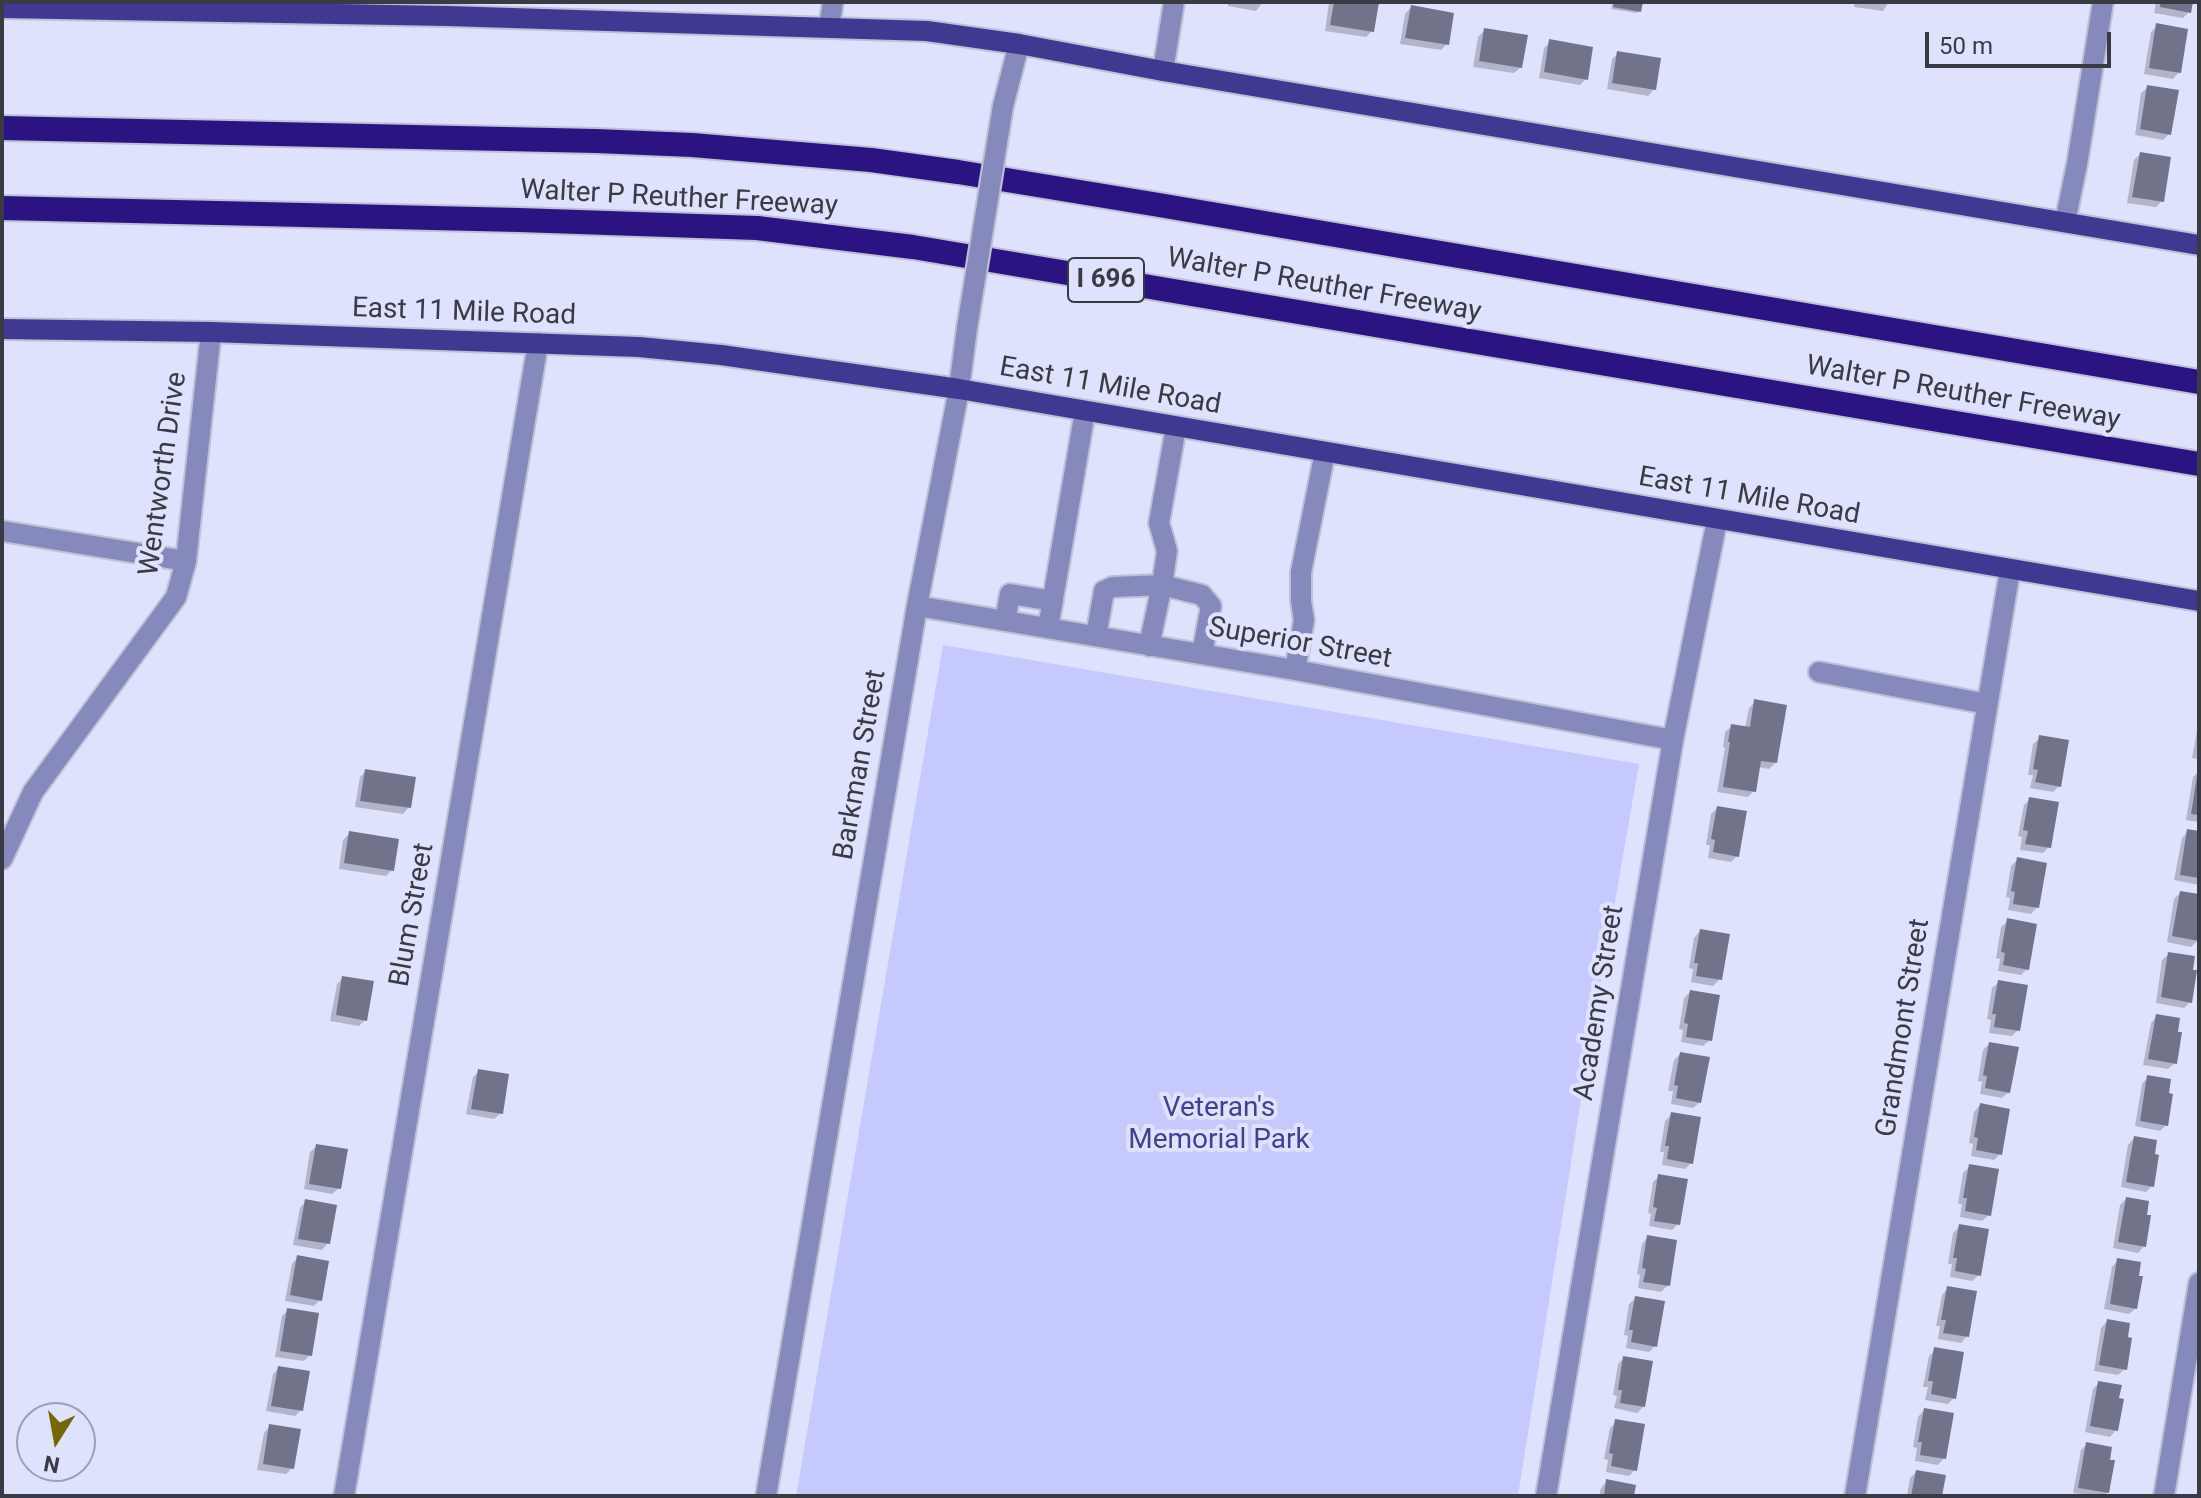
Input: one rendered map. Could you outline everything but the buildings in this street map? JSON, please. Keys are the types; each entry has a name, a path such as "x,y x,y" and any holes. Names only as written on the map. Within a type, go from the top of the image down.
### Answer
{"highway":[{"name":"Walter P Reuther Freeway","path":"2,128 596,141 692,145 871,160 1128,200 2199,382"},
{"name":"Walter P Reuther Freeway","path":"2,208 519,220 773,230 913,247 2199,464"}],"main road":[{"path":"2,8 449,9 927,31 1019,44 1163,71 2199,245"},
{"name":"East 11 Mile Road","path":"2,329 211,332 538,343 639,347 721,355 959,389 2199,601"}],"street":[{"path":"829,27 833,2"},
{"path":"1163,71 1174,2"},
{"path":"2065,222 2103,2"},
{"name":"Barkman Street","path":"766,1496 917,606 959,389 1003,106 1019,44"},
{"name":"Wentworth Drive","path":"2,859 33,792 176,597 186,561 211,332"},
{"name":"Blum Street","path":"344,1496 538,343"},
{"path":"1048,628 1085,411"},
{"path":"1149,646 1167,551 1159,523 1176,427"},
{"path":"1295,670 1304,620 1301,572 1325,452"},
{"name":"Academy Street","path":"1546,1496 1673,740 1717,520"},
{"path":"2,531 186,561"},
{"name":"Grandmont Street","path":"1855,1496 2010,570"},
{"path":"1096,636 1104,591 1113,587 1162,585 1202,595 1211,606 1202,654"},
{"path":"1005,621 1010,594 1053,601"},
{"name":"Superior Street","path":"917,606 1295,670 1673,740"},
{"path":"1819,672 1987,704"},
{"path":"2164,1496 2199,1283"}],"green space":[{"name":"Veteran's Memorial Park","path":"943,645 1639,764 1588,1056 1518,1496 796,1496"}]}
